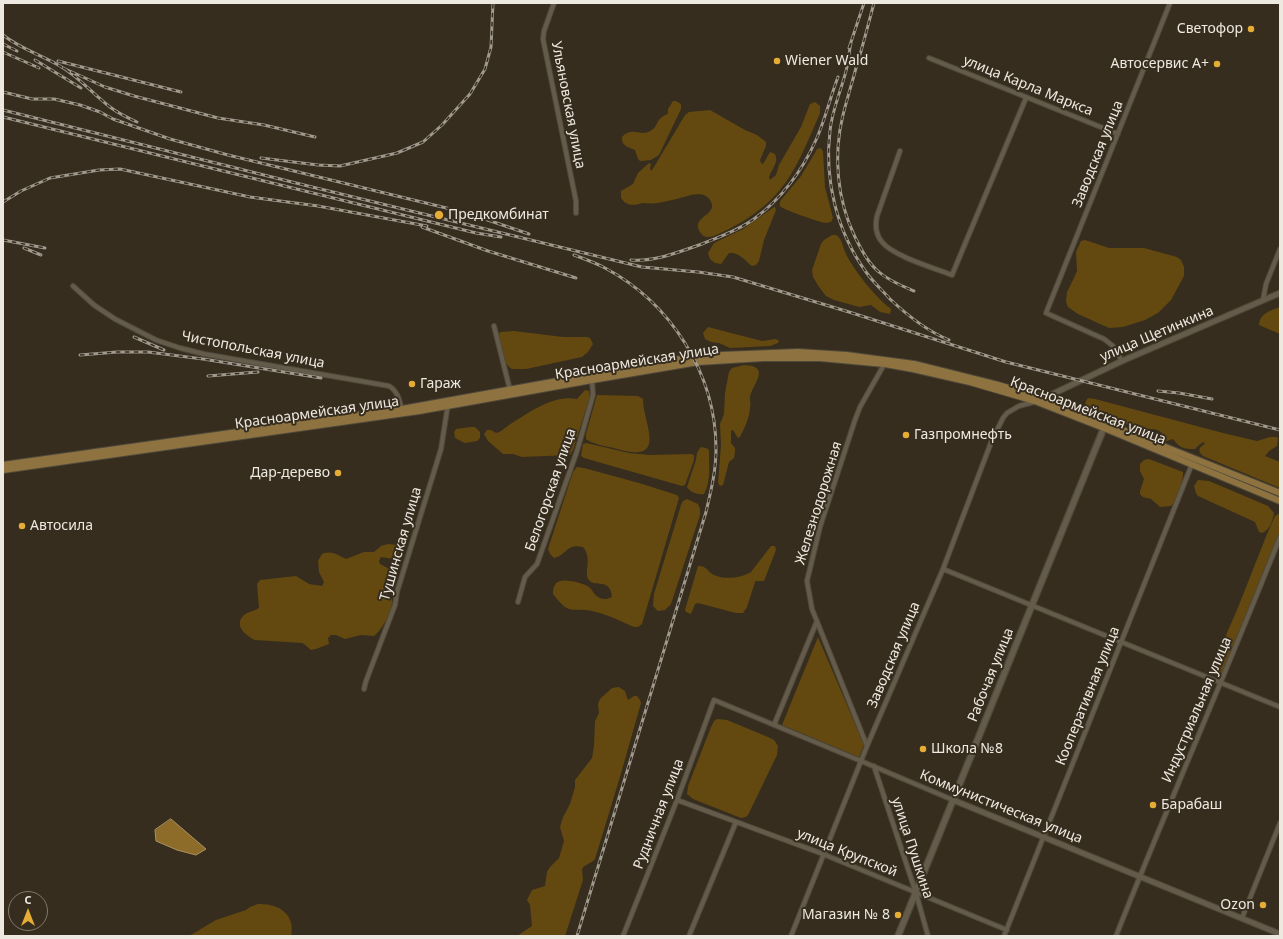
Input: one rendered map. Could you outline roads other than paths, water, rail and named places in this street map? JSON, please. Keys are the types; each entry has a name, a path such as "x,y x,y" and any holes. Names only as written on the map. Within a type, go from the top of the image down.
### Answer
{"main road":[{"name":"Красноармейская улица","path":"448,404 510,390 702,356 798,352 846,355 886,362 970,382 1035,401 1105,426 1280,493"},
{"name":"Красноармейская улица","path":"3,470 448,404 678,365 722,360 820,358 914,364 962,374 1043,398 1280,501"},
{"name":"Красноармейская улица","path":"3,465 402,411"},
{"name":"Рабочая улица","path":"898,936 1105,426"}],"street":[{"name":"Ульяновская улица","path":"554,3 544,30 543,39 576,202 576,213"},
{"name":"Заводская улица","path":"1122,361 1113,346 1104,339 1046,314 1170,3"},
{"name":"улица Карла Маркса","path":"929,58 1118,134"},
{"path":"900,151 877,216 877,234 882,243 900,255 952,275 1026,98"},
{"path":"1263,300 1266,284 1280,249"},
{"name":"Чистопольская улица","path":"73,286 94,305 115,319 156,340 204,354 389,386 396,392 402,411"},
{"name":"улица Щетинкина","path":"1035,401 1280,292"},
{"path":"494,326 510,390"},
{"name":"Железнодорожная","path":"867,746 810,603 807,581 818,534 857,414 886,362"},
{"name":"Белогорская улица","path":"518,602 525,577 537,564 577,451 593,395 592,380"},
{"name":"Заводская улица","path":"791,936 867,746 942,569 992,440 1003,418 1010,411 1035,401"},
{"name":"Тушинская улица","path":"364,689 395,605 397,592 441,449 448,404"},
{"name":"Кооперативная улица","path":"1004,936 1192,464"},
{"name":"Индустриальная улица","path":"1116,936 1220,682 1245,626 1280,537"},
{"path":"942,569 1280,707"},
{"path":"774,725 817,621"},
{"name":"Коммунистическая улица","path":"714,700 1043,838 1280,934"},
{"name":"Рудничная улица","path":"623,936 677,800 714,700"},
{"name":"улица Пушкина","path":"874,766 916,893 928,936"},
{"name":"улица Крупской","path":"677,800 823,854 1007,930"},
{"path":"689,936 736,822"},
{"path":"1242,918 1280,823"}],"railway":[{"path":"261,158 318,165 340,166 397,153 423,142 442,125 470,94 485,69 491,47 493,3"},
{"path":"849,48 864,3"},
{"path":"874,3 840,130 838,146 838,177 844,208 862,251 868,260 883,275 914,291"},
{"path":"3,35 67,70 110,107 137,122"},
{"path":"851,43 847,67 835,107 830,131 829,168 831,187 840,223 847,240 866,272 890,299 925,328 949,340"},
{"path":"3,44 17,51"},
{"path":"3,52 39,68"},
{"path":"35,60 81,88"},
{"path":"58,61 181,92"},
{"path":"63,68 105,87 134,96 218,118 264,125 315,137"},
{"path":"631,260 658,258 702,244 742,227 764,211 790,184 804,163 822,125 838,77"},
{"path":"3,92 32,99 54,99 80,105 100,112 113,119 170,139 228,155 467,213 529,234"},
{"path":"3,110 642,267 733,277 1006,362 1280,430"},
{"path":"3,117 476,233 501,237"},
{"path":"3,202 21,191 50,178 99,170 120,169 250,197 318,206 427,226"},
{"path":"422,227 488,251 576,278"},
{"path":"3,240 45,248"},
{"path":"24,248 41,255"},
{"path":"574,255 602,266 629,283 650,300 669,321 685,344 698,368 708,394 714,421 716,449 714,473 706,512 577,936"},
{"path":"134,337 164,350"},
{"path":"80,355 117,352 148,352 203,359 321,378"},
{"path":"208,376 258,372"},
{"path":"1158,391 1212,399"}],"place":[{"name":"Светофор","path":"1251,29"},
{"name":"Wiener Wald","path":"777,61"},
{"name":"Автосервис А+","path":"1217,64"},
{"name":"Предкомбинат","path":"439,215"},
{"name":"Гараж","path":"412,384"},
{"name":"Газпромнефть","path":"906,435"},
{"name":"Дар-дерево","path":"338,473"},
{"name":"Автосила","path":"22,526"},
{"name":"Школа №8","path":"923,749"},
{"name":"Барабаш","path":"1153,805"},
{"name":"Ozon","path":"1263,905"},
{"name":"Магазин № 8","path":"898,915"}]}
